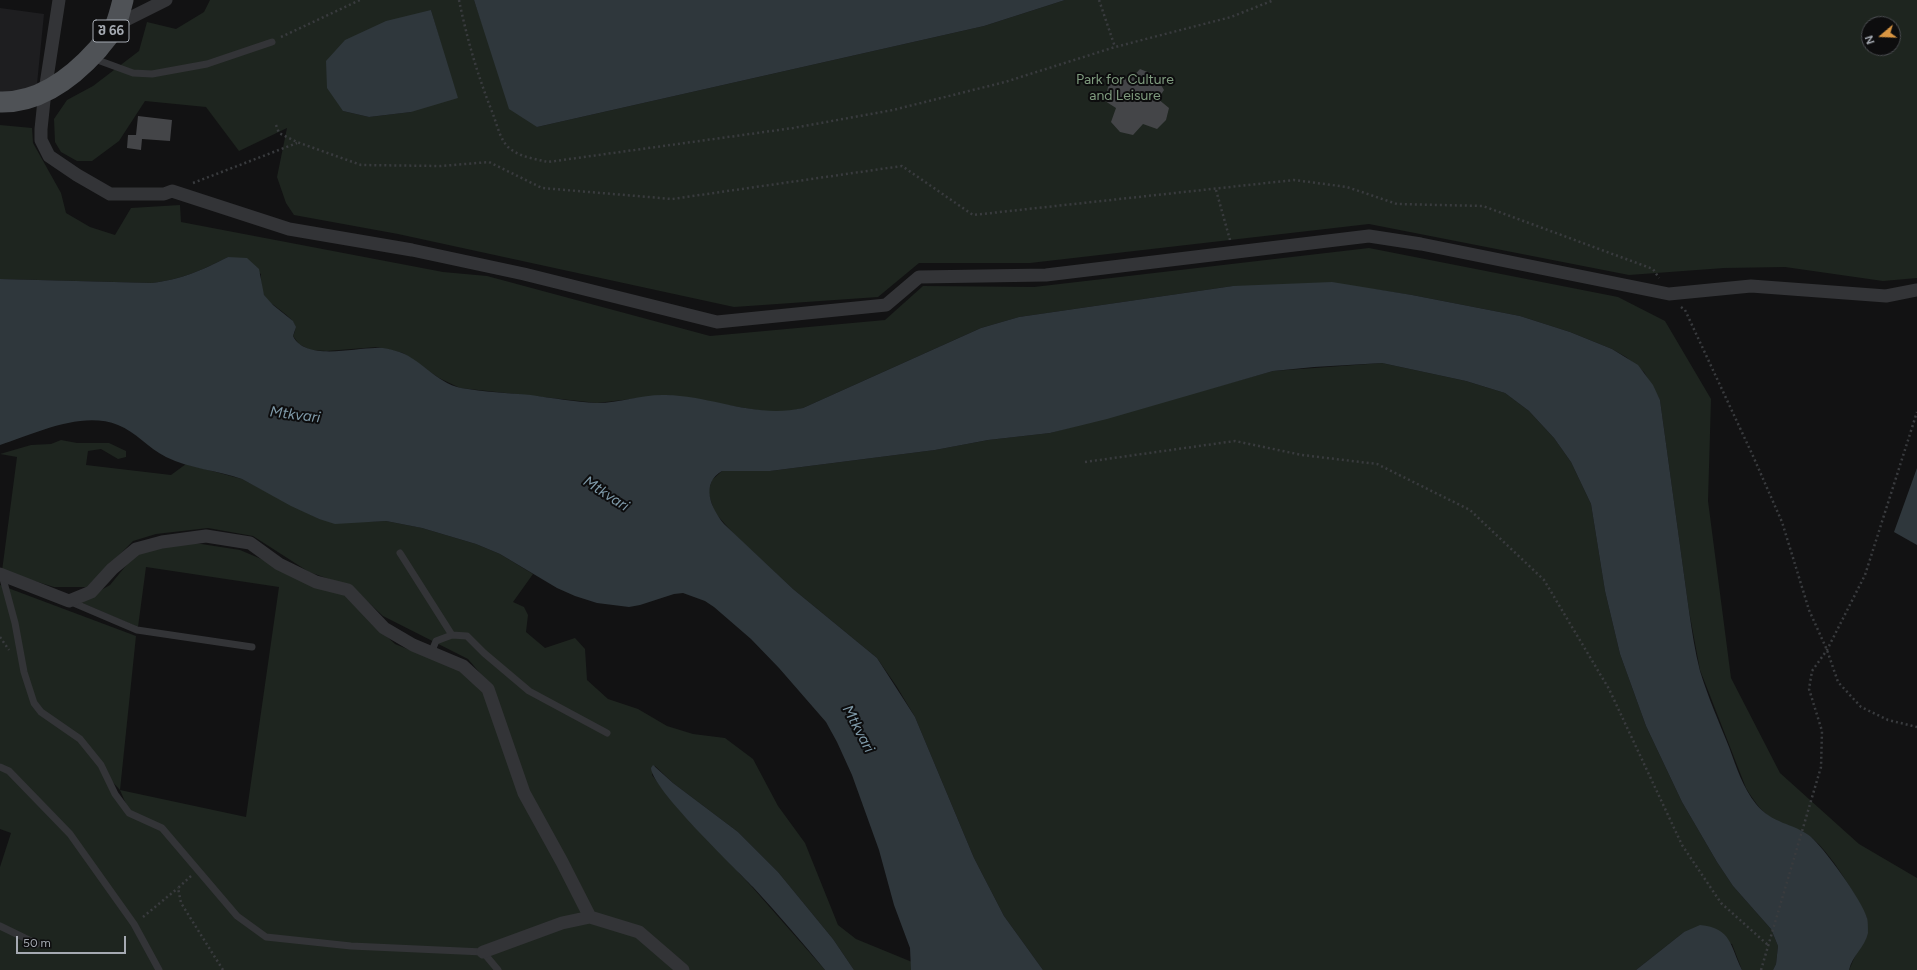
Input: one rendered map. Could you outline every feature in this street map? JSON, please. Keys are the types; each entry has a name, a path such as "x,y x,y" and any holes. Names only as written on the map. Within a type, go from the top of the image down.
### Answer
{"main road":[{"name":"შ 66","path":"0,102 16,100 45,91 69,77 90,58 116,25 123,0"}],"street":[{"path":"59,0 45,91 41,140 49,156 76,175 110,194 164,194 172,191 289,229 412,250 517,272 717,322 886,305 919,277 1046,275 1369,236 1421,244 1669,294 1751,286 1886,296 1917,290"},
{"path":"116,25 166,0"},
{"path":"1,574 69,601 91,592 112,569 136,549 162,542 206,536 250,543 279,564 316,582 348,590 384,628 413,645 463,666 488,689 524,793 590,917"},
{"path":"483,952 562,923 590,917 639,932 683,970"}],"lane":[{"path":"90,58 133,74 152,74 207,64 272,42"},
{"path":"400,553 452,635"},
{"path":"1,574 15,623 24,672 34,703 41,712 80,738 101,765 115,794 130,813 162,828 237,916 266,938 351,946 483,952 498,970"},
{"path":"69,601 137,630 252,647"},
{"path":"431,653 436,641 452,635 467,636 484,654 529,691 607,733"},
{"path":"0,767 9,771 70,834 134,924 159,970"},
{"path":"0,926 37,944"}],"path":[{"path":"272,42 360,0"},
{"path":"459,0 464,28 480,82 501,137 508,147 524,156 548,162 793,128 885,111 1005,82 1115,47 1231,17 1274,0"},
{"path":"1099,0 1115,47"},
{"path":"276,126 279,133 298,142 361,165 441,166 489,162 542,188 672,199 902,166 973,215 1216,190 1294,180 1347,188 1397,204 1483,206 1653,269 1669,294 1685,310 1753,456 1782,522 1809,610 1827,650 1838,682 1861,707 1888,720 1917,727"},
{"path":"172,191 298,142"},
{"path":"1216,190 1234,252"},
{"path":"1761,970 1821,767 1822,731 1809,689 1812,671 1827,650 1866,575 1917,412"},
{"path":"1085,462 1235,441 1302,455 1377,464 1470,510 1544,580 1609,689 1682,845 1721,903 1768,946"},
{"path":"134,924 178,888 197,870"},
{"path":"178,888 181,903 223,970"}],"shaded area":[{"path":"0,8 44,14 37,84 9,95 0,94"}],"green space":[{"name":"Park for Culture and Leisure","path":"210,0 474,0 488,40 537,127 984,26 1065,0 1917,0 1917,278 1883,281 1785,267 1724,268 1629,275 1369,224 1030,263 919,263 878,297 734,307 398,234 294,215 286,203 277,177 287,128 239,151 206,107 145,101 119,141 92,161 77,161 61,152 55,142 54,119 67,100 93,86 139,51 147,22 176,29 204,12","holes":["431,10 443,51 411,112 369,117 343,111"]},
{"path":"0,125 32,128 33,143 61,193 66,213 90,227 115,235 131,208 180,205 181,222 443,272 487,276 710,336 885,320 923,286 1034,287 1369,248 1618,297 1665,321 1711,399 1708,501 1731,678 1780,773 1859,844 1917,878 1917,970 1849,970 1856,954 1867,918 1856,897 1835,864 1811,837 1767,815 1756,803 1746,788 1700,670 1689,611 1660,400 1644,372 1626,357 1612,349 1570,332 1520,316 1412,295 1372,289 1233,286 1019,317 981,328 803,408 787,412 769,412 666,395 597,403 460,388 439,378 403,353 377,347 327,351 310,350 299,344 293,336 295,332 294,323 287,315 264,296 261,274 228,257 191,274 152,283 0,279"},
{"path":"1382,363 1466,381 1505,393 1529,411 1554,438 1571,462 1591,504 1605,591 1620,654 1646,726 1682,802 1717,862 1733,886 1771,929 1778,946 1776,964 1773,970 1742,970 1732,944 1684,932 1636,970 1043,970 1004,916 974,858 915,717 877,658 793,589 734,534 715,513 708,492 712,480 722,471 770,471 935,450 988,440 1050,433 1273,371"},
{"path":"61,440 77,443 109,443 126,451 126,457 118,459 101,449 88,451 86,465 171,475 186,464 242,479 319,519 362,522 386,521 422,528 476,544 500,554 533,574 513,602 524,607 528,615 526,632 545,648 575,638 585,649 587,680 608,699 638,709 667,726 693,734 725,738 753,759 778,806 805,843 838,925 856,939 912,962 911,970 854,970 833,939 778,872 738,832 673,783 655,766 652,775 673,802 753,888 825,970 0,970 0,867 11,833 0,829 0,585 136,636 120,790 246,817 279,587 146,567 138,627 80,602 110,585 138,551 195,543 240,550 351,597 379,629 395,644 457,669 491,686 468,659 383,616 352,587 309,572 253,536 208,528 156,534 133,541 88,587 54,587 2,571 17,457 0,454 31,445 51,444","holes":["108,777 120,790 129,811"]}],"water":[{"path":"474,0 1065,0 984,26 537,127 509,109"},
{"path":"431,10 458,98 411,112 369,117 343,111 327,88 326,61 345,40 386,21"},
{"name":"Mtkvari","path":"228,257 247,258 259,269 264,295 273,305 293,321 296,327 293,336 299,344 308,348 318,351 343,351 386,348 412,358 443,381 461,388 597,403 666,395 683,396 768,411 786,411 803,408 981,328 1019,317 1233,286 1332,282 1412,295 1520,316 1570,332 1612,349 1638,365 1653,385 1660,400 1689,611 1700,671 1740,777 1751,798 1762,811 1769,816 1797,828 1810,836 1833,862 1864,910 1868,921 1868,933 1866,938 1849,970 1773,970 1776,964 1778,946 1771,929 1733,886 1717,862 1682,802 1646,726 1620,654 1605,591 1591,504 1571,462 1554,438 1529,411 1505,393 1466,381 1382,363 1273,371 1107,419 1050,433 988,440 935,450 770,471 722,471 715,476 711,483 710,496 715,511 724,524 793,589 877,658 915,717 974,858 1004,916 1043,970 911,970 910,948 894,905 879,850 852,775 826,722 779,668 751,639 705,601 683,593 674,594 629,607 597,603 557,588 500,554 476,544 422,528 386,521 335,524 319,519 291,506 242,479 223,473 194,467 166,457 124,428 104,421 89,420 58,425 0,445 0,279 152,283 191,274"},
{"path":"1917,468 1917,545 1894,532"},
{"path":"653,765 673,783 738,832 778,872 833,939 854,970 825,970 753,887 679,810 655,778 651,768"},
{"path":"1700,925 1718,930 1724,934 1732,946 1742,970 1636,970 1684,932"}],"building":[{"path":"1140,69 1155,75 1164,90 1158,99 1169,108 1166,120 1157,129 1143,124 1133,135 1120,132 1111,122 1116,108 1105,101 1108,87 1119,75 1130,80"},
{"path":"138,116 172,120 170,141 142,139 141,150 127,148 128,135 136,135"}]}
